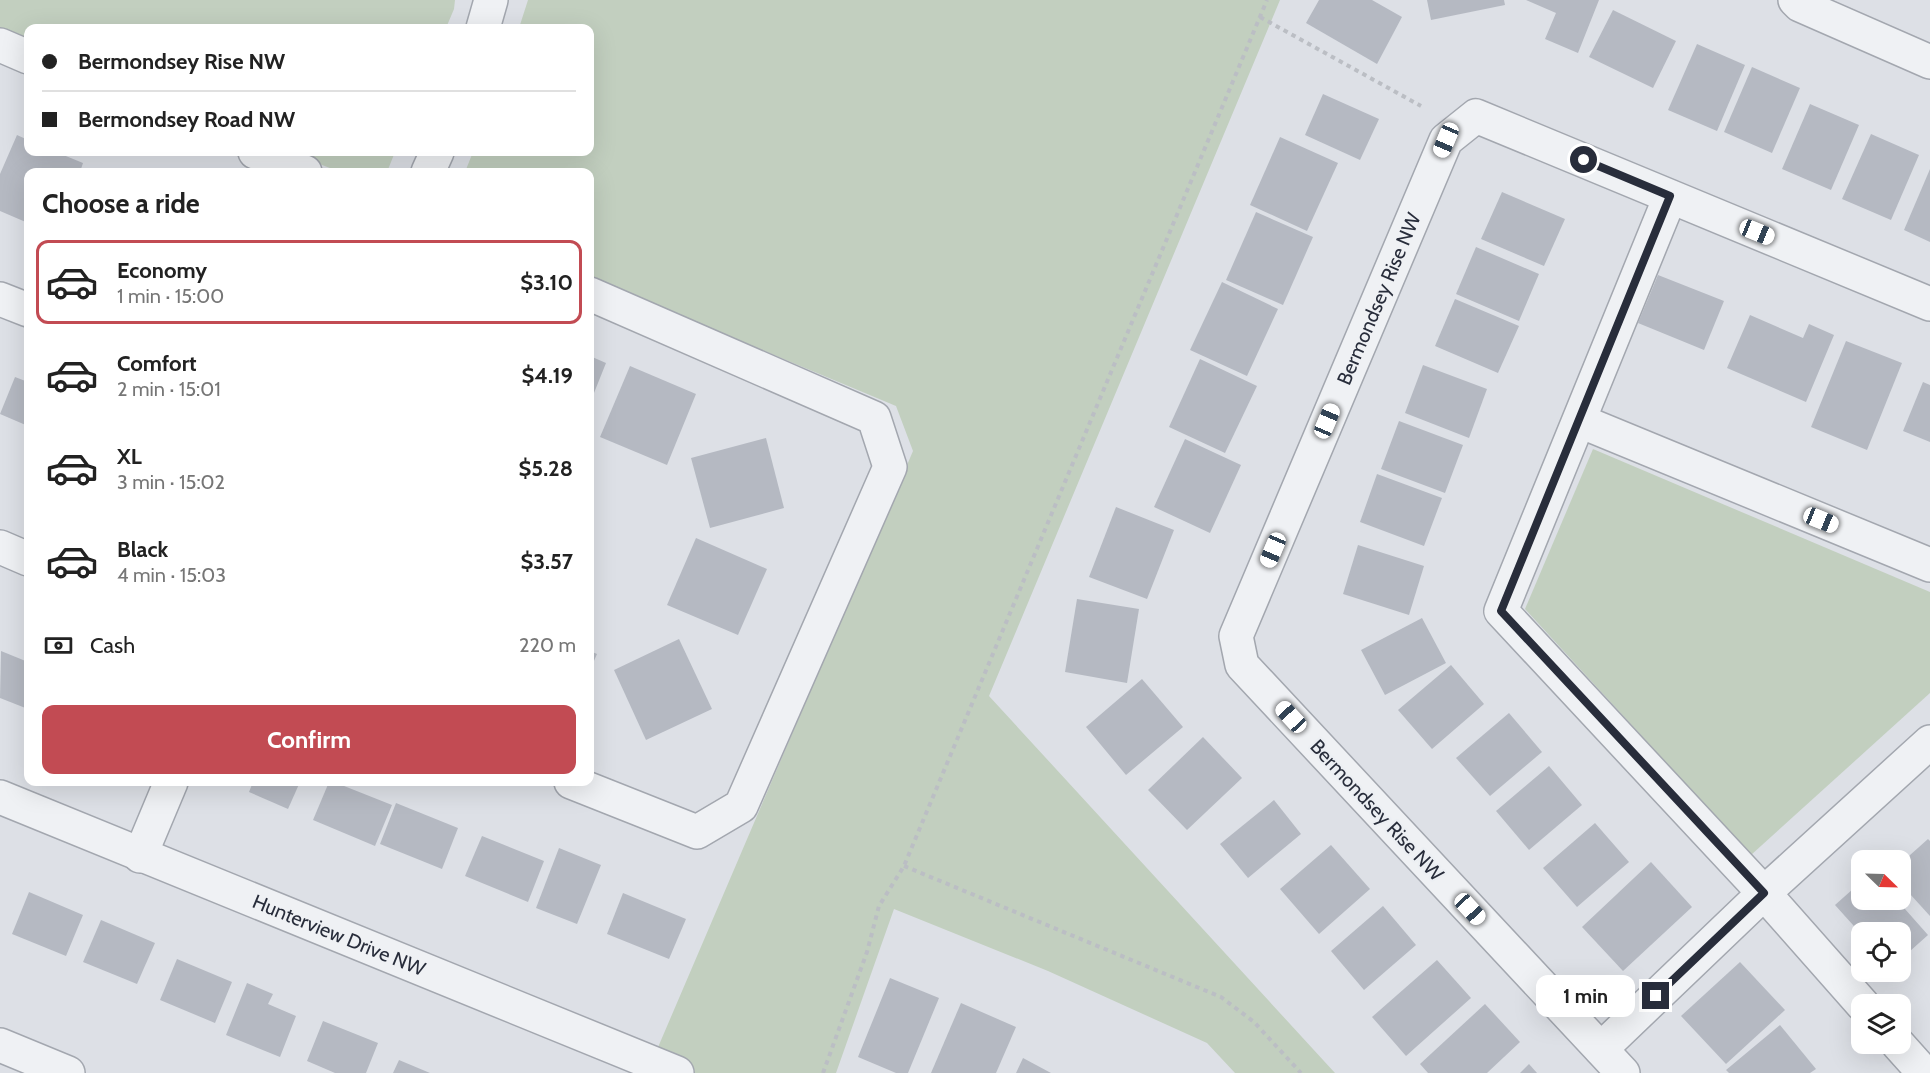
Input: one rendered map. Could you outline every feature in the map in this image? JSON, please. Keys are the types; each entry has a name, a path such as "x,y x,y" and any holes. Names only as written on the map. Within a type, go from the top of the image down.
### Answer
{"street":[{"path":"484,24 491,0"},
{"path":"1795,0 1800,5 1930,62"},
{"path":"0,45 24,55"},
{"name":"Bermondsey Rise NW","path":"1623,1073 1242,665 1236,636 1446,140 1476,116 1930,304"},
{"path":"265,156 295,168"},
{"path":"1670,196 1501,611 1764,893 1853,994"},
{"path":"581,786 697,832 741,806 890,467 874,418 594,296"},
{"path":"0,299 24,308"},
{"path":"1580,421 1930,565"},
{"path":"0,546 24,557"},
{"path":"1600,1049 1764,893 1930,742"},
{"path":"140,856 169,786"},
{"name":"Hunterview Drive NW","path":"0,797 676,1073"},
{"path":"0,1045 68,1073"},
{"path":"1910,1054 1924,1066"}],"path":[{"path":"823,1073 867,952 879,906 904,866 1267,0"},
{"path":"1260,17 1421,106"},
{"path":"904,866 1221,997 1254,1022 1301,1073"}],"green space":[{"path":"0,0 455,0 448,24 24,24 24,41 0,31"},
{"path":"528,0 1280,0 989,696 1335,1073 1235,1073 1207,1043 1048,971 894,909 836,1073 647,1073 913,451 896,406 594,280 594,168 467,168 471,156 594,156 594,24 520,24"},
{"path":"299,156 393,156 389,168 330,168"},
{"path":"1593,449 1930,592 1930,693 1751,855 1525,609"}],"building":[{"path":"1319,0 1372,0 1402,17 1377,64 1306,23"},
{"path":"1427,0 1504,0 1505,5 1431,20"},
{"path":"1526,0 1599,0 1578,53 1545,39 1556,13"},
{"path":"1613,10 1676,41 1653,88 1589,57"},
{"path":"1697,44 1745,65 1717,131 1668,110"},
{"path":"1752,67 1800,88 1772,153 1724,132"},
{"path":"1323,94 1379,119 1360,160 1305,135"},
{"path":"1810,104 1859,125 1831,190 1782,169"},
{"path":"1871,134 1919,155 1891,220 1842,199"},
{"path":"17,135 24,138 24,156 66,156 83,163 81,168 24,168 24,221 0,211 0,174"},
{"path":"1280,137 1338,163 1307,231 1250,205"},
{"path":"1930,169 1930,242 1904,230"},
{"path":"1502,192 1565,219 1544,266 1481,239"},
{"path":"1256,212 1313,237 1283,305 1226,280"},
{"path":"1476,247 1539,274 1519,321 1456,294"},
{"path":"1658,275 1724,301 1704,350 1638,323"},
{"path":"1222,282 1278,309 1247,376 1190,350"},
{"path":"1455,299 1519,326 1498,373 1435,346"},
{"path":"1750,315 1803,338 1809,324 1834,335 1806,402 1727,368"},
{"path":"1846,341 1902,363 1867,450 1811,427"},
{"path":"594,358 606,363 594,393"},
{"path":"1200,359 1257,386 1225,453 1169,427"},
{"path":"1423,365 1487,389 1469,438 1405,413"},
{"path":"630,366 696,394 667,465 600,437"},
{"path":"15,377 24,380 24,424 0,414"},
{"path":"1923,382 1930,385 1930,442 1903,431"},
{"path":"1399,421 1463,445 1445,493 1381,469"},
{"path":"766,438 784,508 710,528 691,458"},
{"path":"1185,439 1241,465 1210,533 1154,507"},
{"path":"1377,474 1442,498 1424,546 1360,522"},
{"path":"1116,507 1174,530 1147,599 1089,577"},
{"path":"696,538 767,569 738,635 667,605"},
{"path":"1358,545 1424,566 1409,615 1343,594"},
{"path":"1077,599 1139,609 1127,683 1065,672"},
{"path":"1422,618 1446,663 1385,695 1361,650"},
{"path":"679,639 712,709 646,740 614,670"},
{"path":"1,651 24,660 24,707 0,698"},
{"path":"1451,665 1484,704 1432,749 1398,710"},
{"path":"1142,679 1183,727 1126,775 1086,727"},
{"path":"1509,713 1542,752 1490,796 1456,758"},
{"path":"1203,737 1242,778 1187,830 1148,790"},
{"path":"1549,766 1582,805 1529,850 1496,811"},
{"path":"251,786 298,786 288,809 249,792"},
{"path":"327,786 344,786 392,805 375,846 313,820"},
{"path":"1274,800 1301,834 1248,878 1220,844"},
{"path":"396,803 458,828 442,869 380,844"},
{"path":"1595,823 1629,862 1577,907 1543,868"},
{"path":"482,836 544,861 528,902 465,876"},
{"path":"1928,839 1930,841 1930,916 1911,895 1911,854"},
{"path":"1331,845 1370,889 1319,934 1280,889"},
{"path":"559,848 601,865 577,924 536,908"},
{"path":"1651,862 1692,907 1623,971 1582,927"},
{"path":"1851,891 1851,910 1906,910 1928,935 1911,950 1911,922 1851,923 1835,905"},
{"path":"29,892 83,915 66,956 12,934"},
{"path":"623,893 686,919 669,959 607,934"},
{"path":"1383,906 1416,945 1364,990 1331,951"},
{"path":"101,920 155,943 137,984 83,962"},
{"path":"177,959 232,982 215,1023 160,1000"},
{"path":"1437,960 1471,998 1406,1056 1372,1017"},
{"path":"1740,962 1785,1010 1726,1064 1681,1016"},
{"path":"890,978 939,998 908,1073 896,1073 858,1057"},
{"path":"247,983 273,994 268,1004 296,1016 280,1057 226,1035"},
{"path":"961,1003 1016,1027 996,1073 931,1073"},
{"path":"1485,1004 1520,1042 1487,1073 1428,1073 1420,1064"},
{"path":"323,1021 378,1043 366,1073 335,1073 307,1061"},
{"path":"1780,1025 1816,1069 1810,1073 1729,1073 1726,1070"},
{"path":"1023,1058 1051,1073 1016,1073"},
{"path":"399,1060 430,1073 393,1073"},
{"path":"1529,1064 1537,1073 1520,1073"}],"route":[{"path":"1584,160 1670,196 1501,611 1764,893 1656,996"}]}
